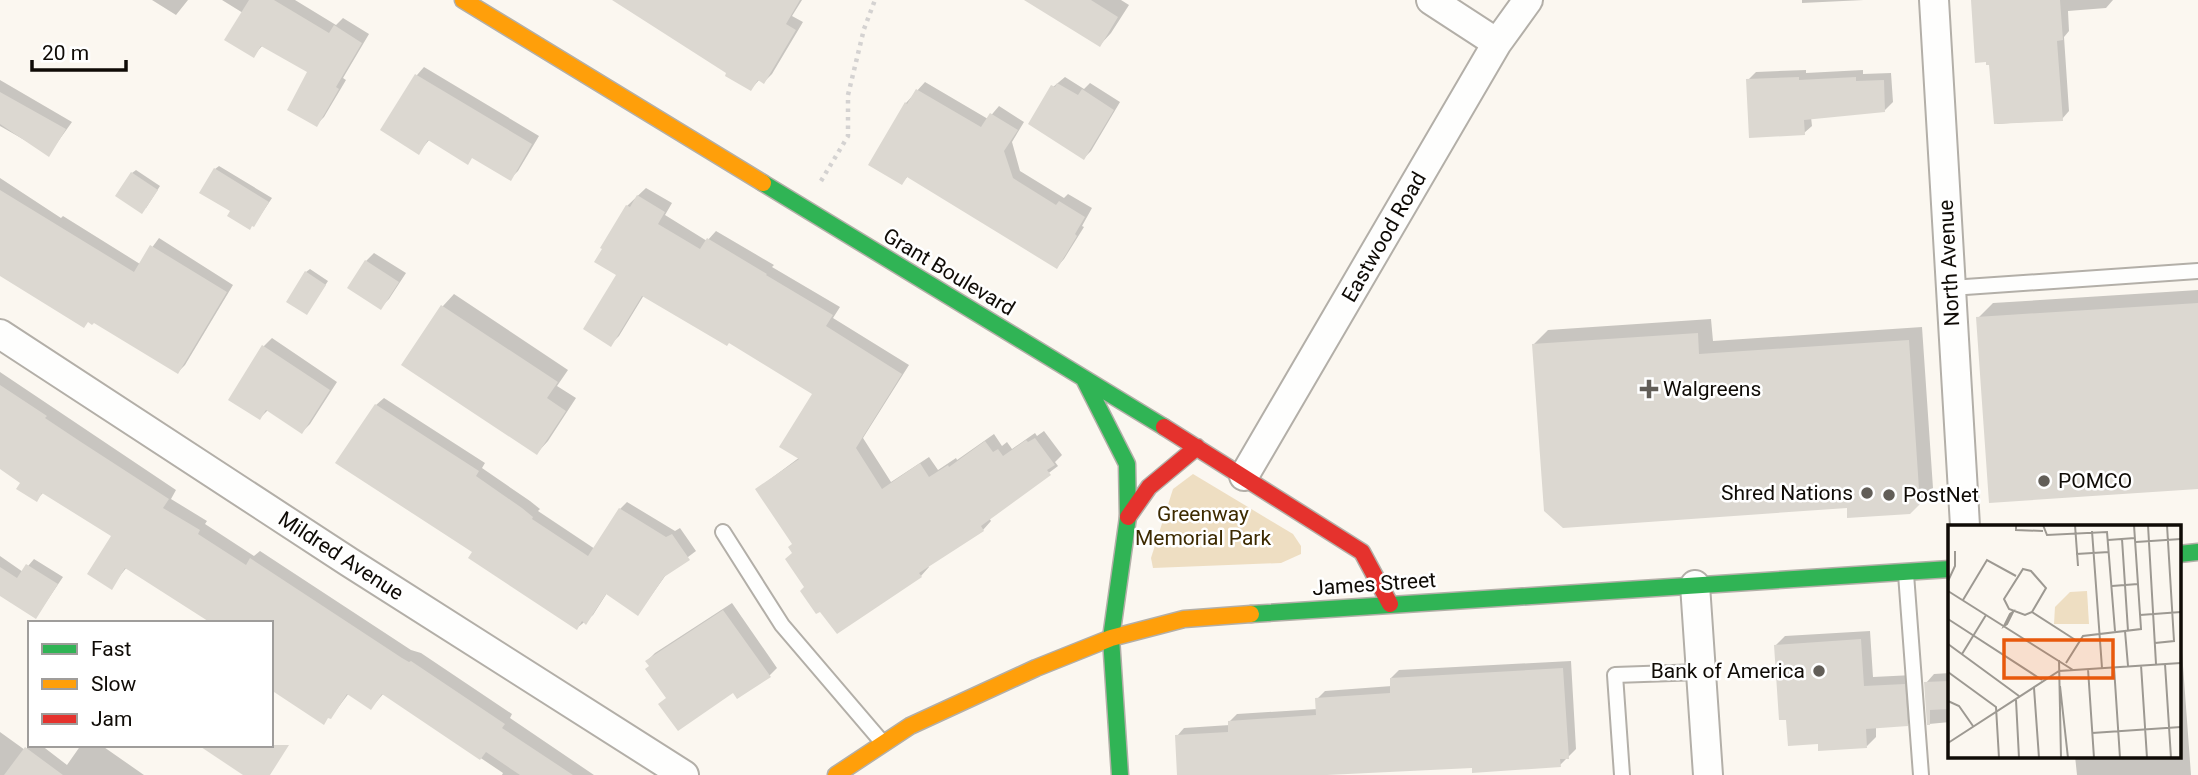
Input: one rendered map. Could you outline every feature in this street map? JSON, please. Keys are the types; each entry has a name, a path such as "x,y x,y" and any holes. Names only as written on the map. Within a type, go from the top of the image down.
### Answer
{"street":[{"name":"Grant Boulevard","path":"463,0 1197,447 1362,552 1390,604"},
{"path":"1431,0 1497,43"},
{"name":"Eastwood Road","path":"1244,476 1497,43 1528,0"},
{"name":"North Avenue","path":"1934,0 1965,525"},
{"name":"Mildred Avenue","path":"0,334 349,562 684,775"},
{"path":"1084,379 1127,464 1128,517 1111,638 1119,775"},
{"path":"1128,517 1149,487 1197,447"},
{"path":"2180,554 2198,552"},
{"name":"James Street","path":"835,775 910,726 1023,673 1111,638 1184,619 1948,569"},
{"path":"1695,585 1708,775"}],"lane":[{"path":"1951,288 2198,271"},
{"path":"723,532 782,625 883,743"},
{"path":"1906,572 1921,775"},
{"path":"1622,775 1615,676 1701,672"}],"path":[{"path":"804,208 848,136 848,95 864,29 875,0"}],"green space":[{"name":"Greenway Memorial Park","path":"1193,474 1293,534 1301,546 1301,554 1281,563 1153,568 1151,558 1173,489"}],"building":[{"path":"249,0 274,0 329,33 334,25 362,43 336,87 339,89 317,127 287,110 307,72 261,46 254,58 224,40"},
{"path":"612,0 800,0 786,24 796,30 764,84 758,80 751,91"},
{"path":"1024,0 1091,0 1118,17 1100,47"},
{"path":"1971,0 2060,0 2063,40 2057,41 2063,121 1994,124 1989,65 1986,65 1986,62 1975,63"},
{"path":"415,74 532,144 511,181 472,158 468,165 428,140 419,155 380,130"},
{"path":"1799,77 1799,80 1856,77 1856,81 1884,80 1885,112 1804,120 1805,135 1749,138 1746,79"},
{"path":"1057,83 1078,95 1082,89 1114,110 1084,160 1028,124 1051,85 1055,87"},
{"path":"916,89 981,127 990,113 1018,130 1004,151 1013,178 1056,205 1059,201 1085,217 1057,269 907,177 902,185 868,165 905,102 907,104"},
{"path":"0,92 66,129 49,157 0,124"},
{"path":"214,168 269,202 250,230 227,216 230,211 199,193"},
{"path":"131,172 158,190 142,214 115,196"},
{"path":"0,190 134,272 150,245 227,292 178,374 94,323 92,325 88,322 84,328 0,276"},
{"path":"637,195 665,212 658,224 700,249 707,238 767,274 833,315 826,326 902,374 856,448 882,489 920,463 929,477 948,465 949,467 985,441 993,452 998,449 1003,456 1026,440 1028,442 1035,438 1055,465 1047,470 1051,475 981,526 984,531 919,573 922,577 837,634 820,612 816,614 800,591 804,587 785,559 792,553 788,547 792,544 755,489 799,459 779,447 812,394 729,343 727,346 642,296 611,347 583,329 616,275 594,262 626,205 630,207"},
{"path":"365,260 399,282 381,310 347,288"},
{"path":"305,271 326,285 307,315 286,302"},
{"path":"2198,303 2198,489 1989,503 1976,317"},
{"path":"441,305 558,382 547,398 566,411 537,455 401,365"},
{"path":"1698,333 1699,354 1909,340 1920,504 1910,514 1847,518 1847,508 1563,528 1544,511 1532,344"},
{"path":"262,345 330,390 302,434 266,410 260,420 228,400"},
{"path":"0,385 47,416 45,418 169,499 163,508 200,530 198,534 246,565 250,558 402,658 411,661 505,724 502,728 573,775 520,775 486,752 480,760 382,694 371,710 347,694 324,725 273,691 273,621 208,621 125,568 112,590 87,574 111,536 42,493 37,502 16,489 20,483 0,469"},
{"path":"375,404 479,471 476,476 522,508 532,519 588,556 619,508 666,537 672,534 690,560 664,577 638,616 606,594 586,625 582,621 577,630 468,558 472,552 335,463"},
{"path":"26,564 58,584 36,619 0,596 0,567 17,578"},
{"path":"723,610 771,677 737,699 733,693 678,731 658,704 666,698 645,669 649,666 645,661"},
{"name":"Bank of America","path":"1861,639 1864,686 1905,684 1908,726 1866,729 1867,748 1818,751 1818,744 1788,746 1786,720 1779,720 1774,645"},
{"path":"1563,668 1569,759 1560,759 1561,767 1472,773 1472,768 1327,775 1177,775 1175,735 1228,732 1228,721 1316,715 1315,698 1390,693 1390,678"},
{"path":"1948,681 1948,709 1930,710 1930,725 1927,725 1924,682"},
{"path":"289,745 270,775 243,775 201,747"},
{"path":"25,747 63,775 4,775"}],"traffic: fast":[{"path":"763,183 1164,427"},
{"path":"1084,379 1127,464 1128,517 1111,638 1120,775"},
{"path":"2180,554 2198,552"},
{"path":"1251,614 1948,569"}],"traffic: slow":[{"path":"463,0 763,183"},
{"path":"836,775 910,726 1036,668 1111,638 1184,619 1251,614"}],"traffic: jam":[{"path":"1164,427 1362,552 1390,604"},
{"path":"1128,517 1149,487 1197,447"}],"place":[{"name":"Walgreens","path":"1649,389"},
{"name":"POMCO","path":"2044,481"},
{"name":"Shred Nations","path":"1867,493"},
{"name":"PostNet","path":"1889,495"},
{"name":"Bank of America","path":"1819,671"}]}
